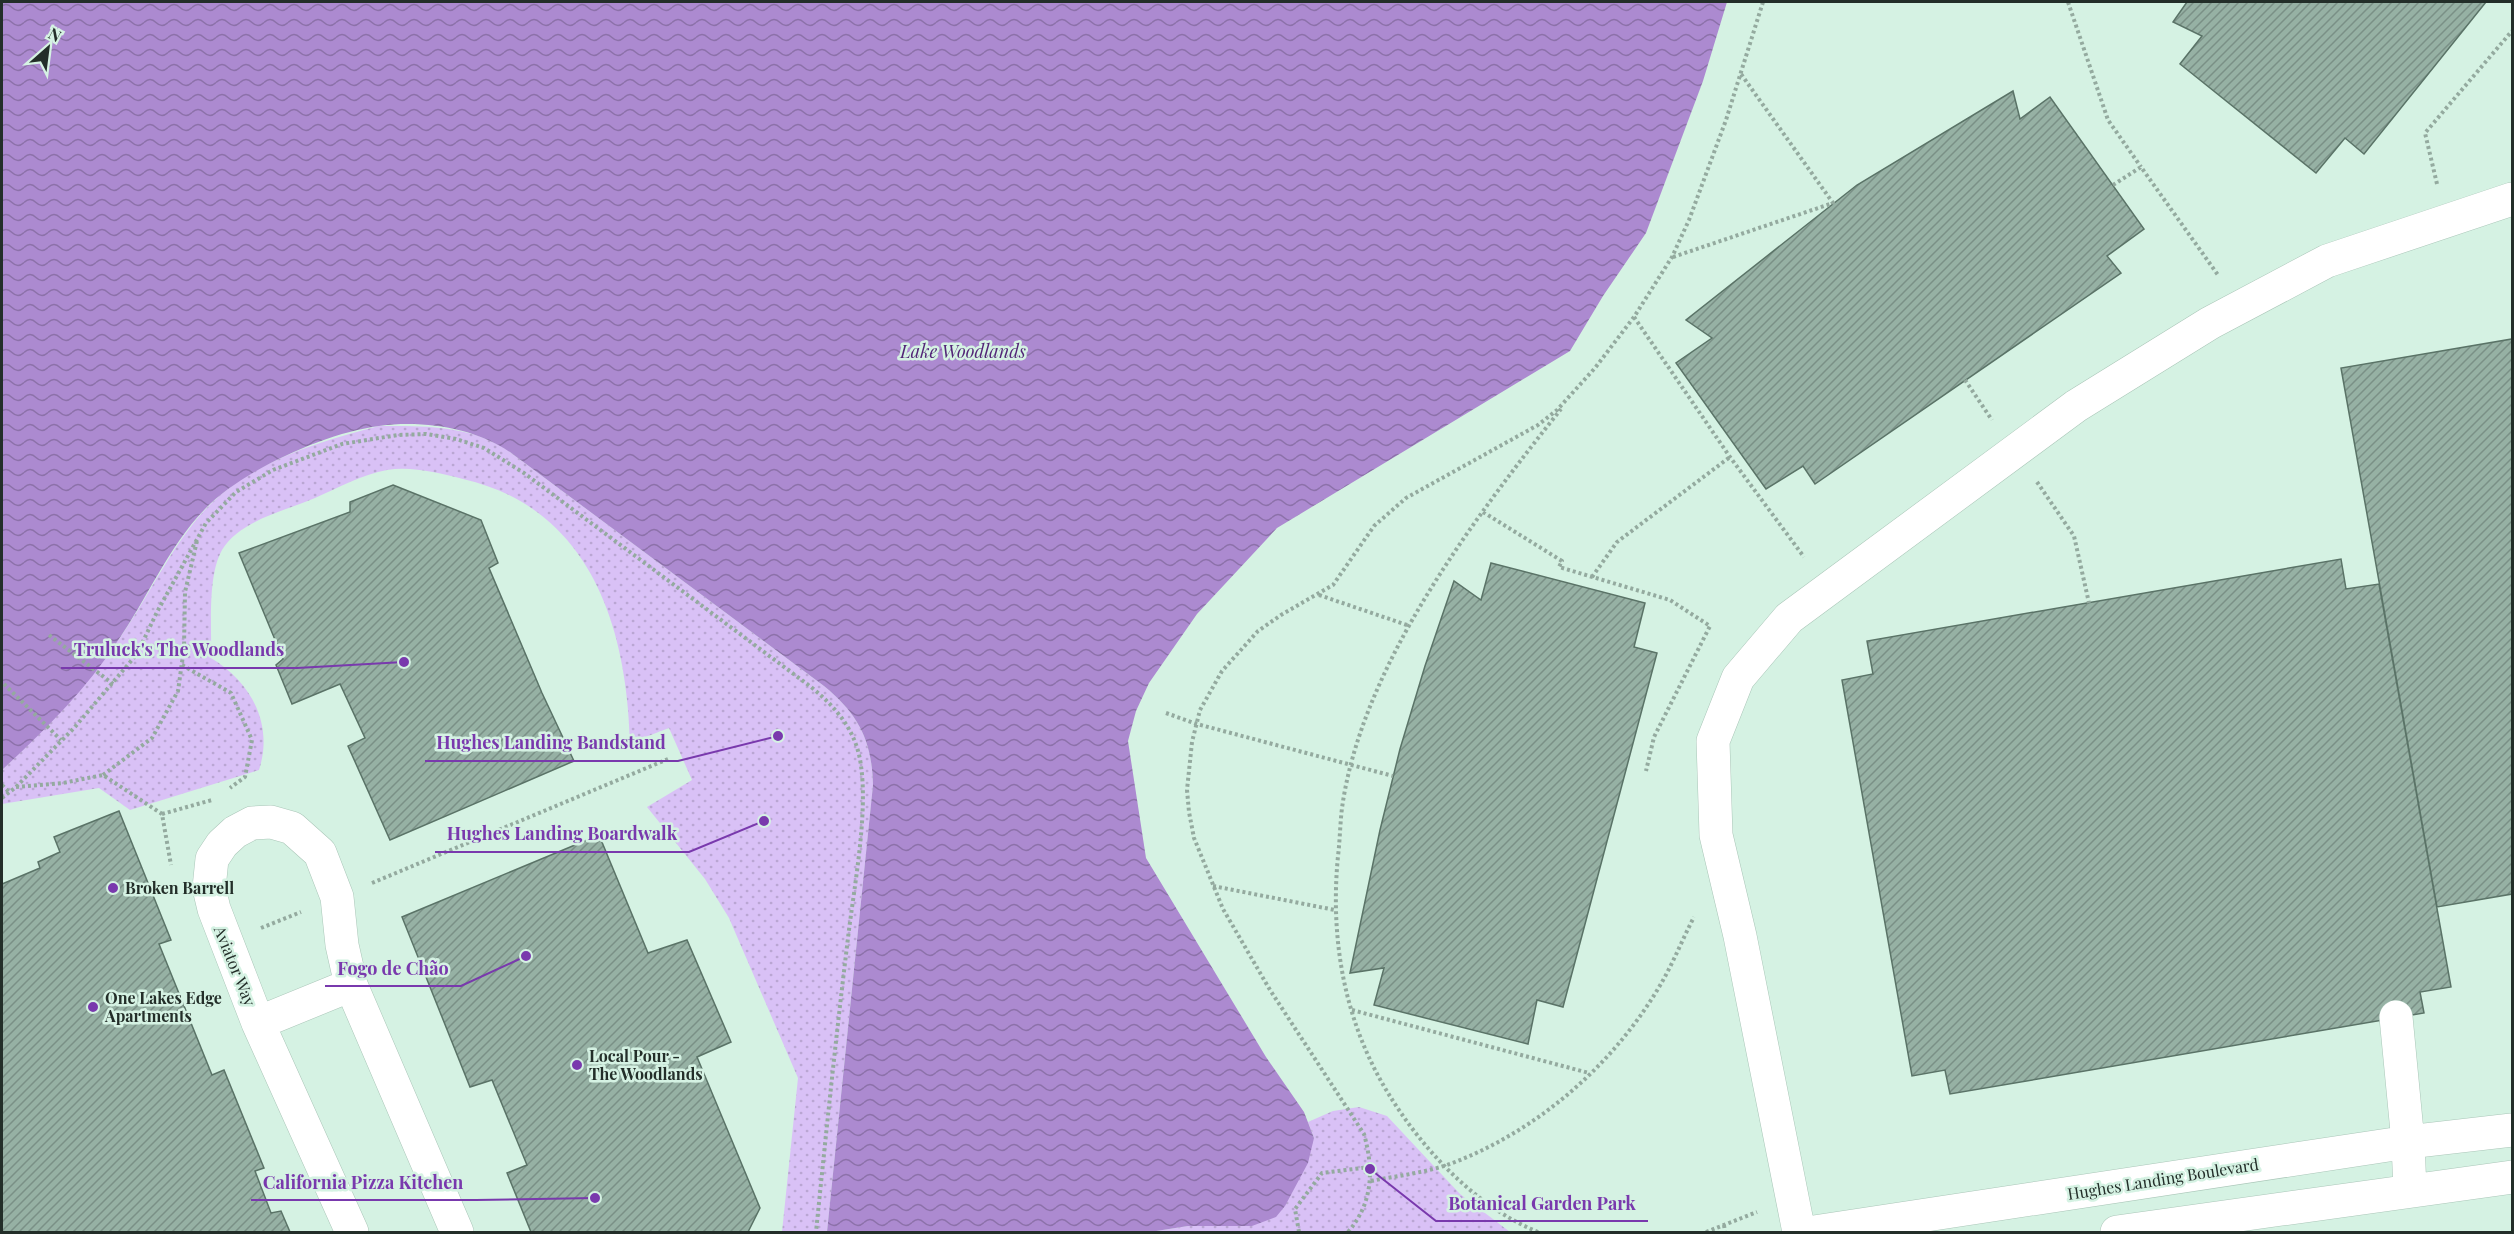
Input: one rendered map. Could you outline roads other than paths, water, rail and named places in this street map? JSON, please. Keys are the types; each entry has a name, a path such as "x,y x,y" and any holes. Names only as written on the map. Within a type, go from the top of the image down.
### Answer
{"street":[{"path":"1799,1233 1740,936 1716,836 1713,741 1738,678 1789,618 2076,406 2191,335 2327,261 2509,191"},
{"name":"Aviator Way","path":"352,1233 258,1023 226,943 209,888 212,859 222,844 235,832 252,824 271,822 292,828 307,838 320,853 337,897 342,945 351,985 457,1233"},
{"path":"258,1023 351,985"},
{"path":"2396,1017 2408,1142 2410,1191"},
{"name":"Hughes Landing Boulevard","path":"1814,1233 2408,1142 2512,1130"},
{"path":"2117,1233 2512,1177"}],"water":[{"name":"Lake Woodlands","path":"2,2 1727,2 1703,81 1646,233 1603,296 1570,351 1277,528 1197,614 1149,683 1136,711 1128,741 1146,858 1266,1057 1304,1112 1314,1138 1308,1163 1285,1206 1276,1217 1252,1226 1188,1226 1150,1232 827,1232 873,785 870,754 861,729 846,707 824,686 514,455 484,438 467,432 432,425 396,424 334,436 263,467 221,495 205,509 180,540 105,660 78,694 2,770"}],"place":[{"name":"Truluck's The Woodlands","path":"404,662"},
{"name":"Hughes Landing Bandstand","path":"778,736"},
{"name":"Hughes Landing Boardwalk","path":"764,821"},
{"name":"Broken Barrell","path":"113,888"},
{"name":"Fogo de Chão","path":"526,956"},
{"name":"One Lakes Edge Apartments","path":"93,1007"},
{"name":"Local Pour - The Woodlands","path":"577,1065"},
{"name":"Botanical Garden Park","path":"1370,1169"},
{"name":"California Pizza Kitchen","path":"595,1198"}]}
